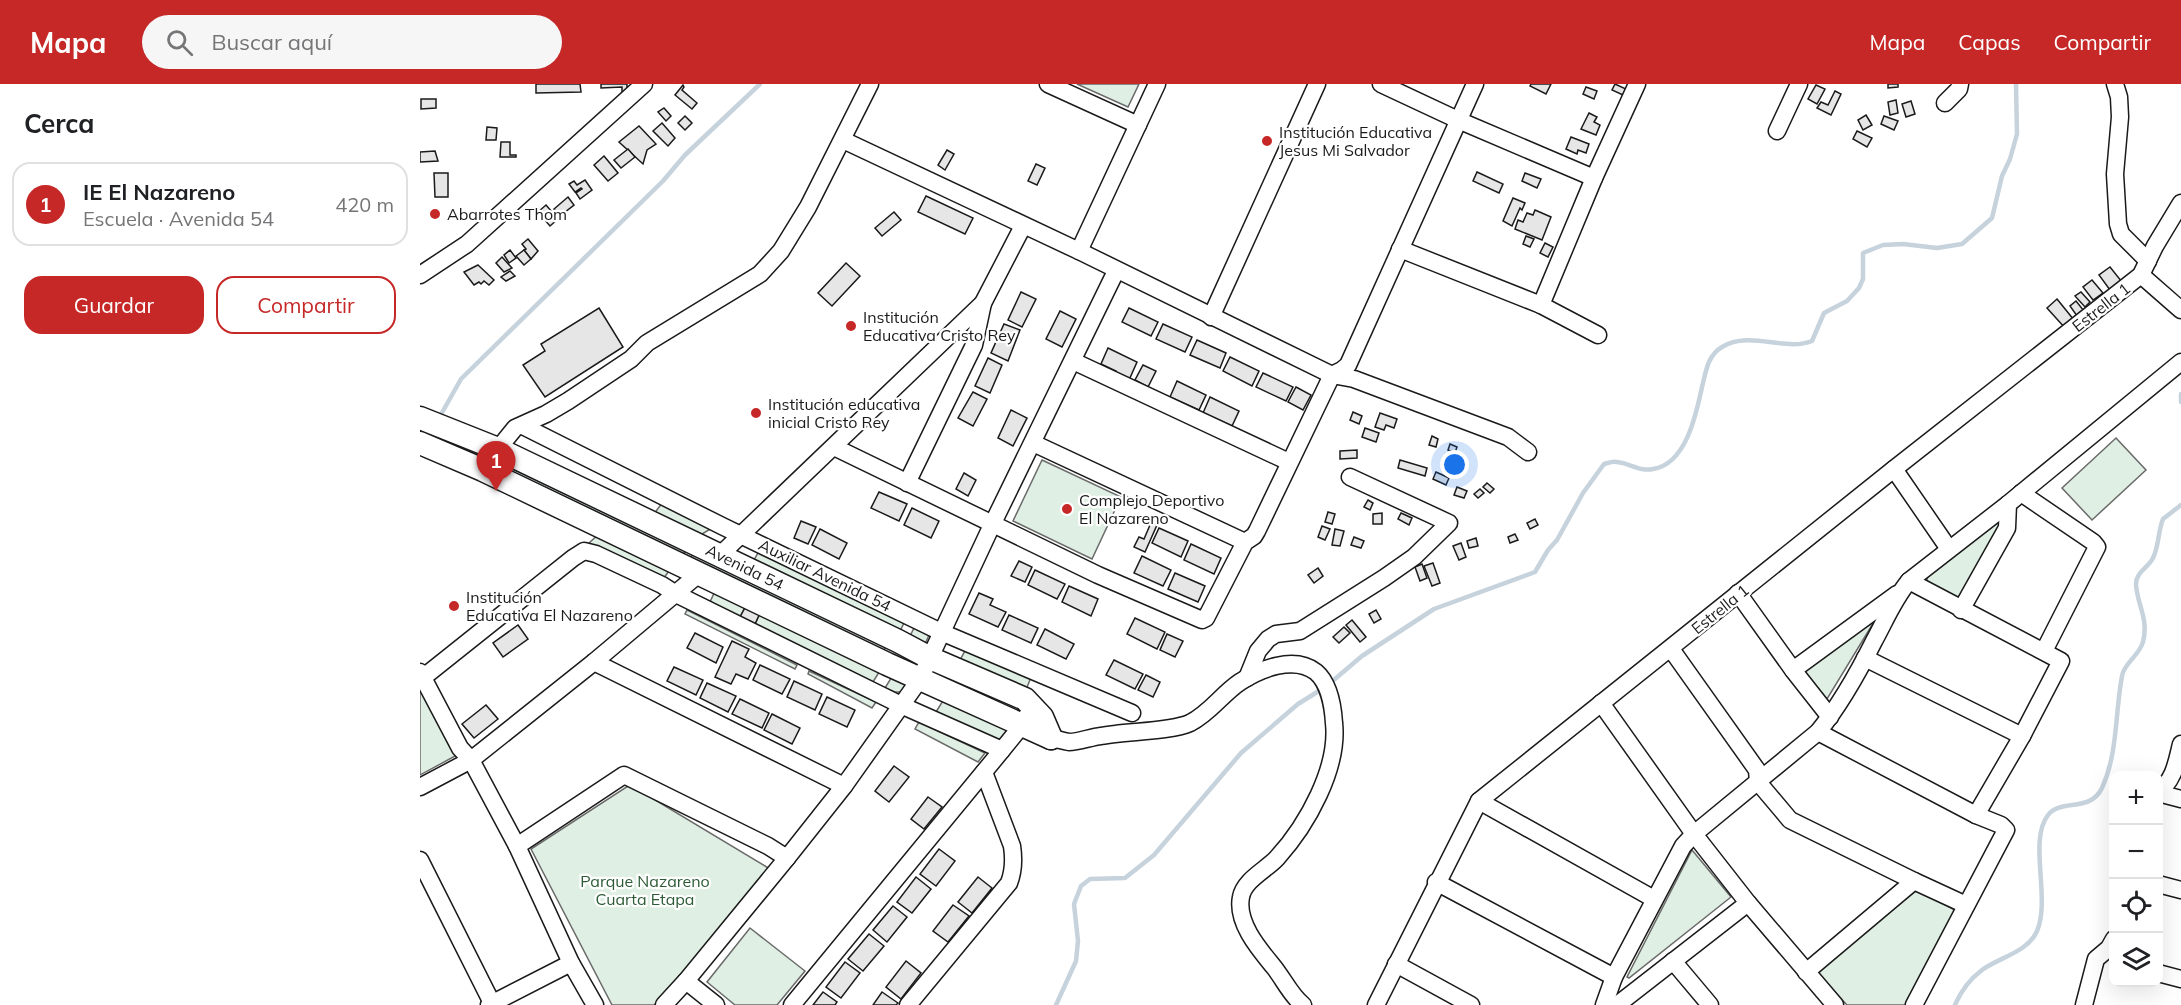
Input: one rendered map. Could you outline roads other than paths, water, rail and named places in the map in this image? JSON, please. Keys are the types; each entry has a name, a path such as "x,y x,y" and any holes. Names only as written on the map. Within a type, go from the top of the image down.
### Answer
{"main road":[{"name":"Avenida 54","path":"420,418 498,449 930,658 1025,699 1027,715 920,679 483,470 420,443"},
{"path":"1027,715 1051,738"}],"street":[{"path":"420,275 467,244 644,84"},
{"path":"498,449 515,428 523,426 568,401 630,359 647,343 680,321 760,274 781,251 808,207 870,84"},
{"path":"1048,84 1138,125"},
{"path":"1079,251 1157,84"},
{"path":"1211,317 1317,84"},
{"path":"1381,84 1458,120 1594,178"},
{"path":"834,447 1098,575 1202,620 1209,614 1245,542 1257,531 1332,375 1348,365 1475,84"},
{"path":"1541,306 1594,178 1637,84"},
{"path":"1777,131 1799,84"},
{"path":"1945,103 1959,89 1960,84"},
{"path":"2115,84 2119,97 2120,117 2115,174 2118,224 2121,234 2144,268 2181,310"},
{"path":"843,140 1079,251 1332,375 1354,379 1508,437 1528,452"},
{"path":"2144,268 2176,220 2181,203"},
{"path":"907,483 974,345 983,303 1023,226"},
{"path":"1400,249 1541,306 1598,335"},
{"name":"Estrella 1","path":"1376,1005 1436,882 1479,801 2144,268"},
{"path":"664,1005 844,786 920,679 1116,271"},
{"path":"720,555 983,303"},
{"path":"1073,361 1289,462"},
{"path":"1793,670 1905,586 2181,362"},
{"name":"Auxiliar Avenida 54","path":"523,426 941,632 1132,713"},
{"path":"1033,443 1245,542"},
{"path":"1894,470 1949,549"},
{"path":"1247,678 1258,651 1268,639 1276,634 1300,631 1384,578 1414,557 1449,523 1350,477"},
{"path":"1961,610 2007,528 2014,499"},
{"path":"2014,499 2093,542 2097,547 2044,651"},
{"path":"595,1005 571,963 517,846 471,760 460,748 421,676 584,551 662,585 676,594 903,705 1002,750"},
{"path":"420,787 471,760 594,662 700,573"},
{"path":"1905,586 1961,610 2061,661 2022,736 1976,815"},
{"path":"1604,1005 1614,977 1683,846 1694,834 1818,732 1830,717 1905,586"},
{"path":"1738,593 1830,717"},
{"path":"1671,649 1757,770 1758,782 1790,820 1966,904"},
{"path":"1865,658 2022,736"},
{"path":"594,662 844,786"},
{"path":"1051,738 1071,742 1101,735 1174,728 1189,724 1202,716 1237,684 1270,668 1284,664 1308,668 1317,673 1326,686 1335,723 1331,766 1312,807 1277,858 1251,881 1241,895 1240,904 1244,921 1256,945 1282,976 1298,1002 1303,1005"},
{"path":"1601,703 1694,834 1748,903 1835,1005"},
{"path":"792,1005 1002,750 1027,715"},
{"path":"1818,732 1976,815 2001,825 2006,830 1914,1005"},
{"path":"2163,788 2175,768 2181,744"},
{"path":"908,1005 1009,883 1012,874 1014,858 1012,846 984,772"},
{"path":"517,846 624,775 768,846 787,858"},
{"path":"2163,794 2181,799"},
{"path":"1479,801 1654,899"},
{"path":"420,860 491,1004 571,963"},
{"path":"1806,972 1914,881"},
{"path":"1436,882 1614,977"},
{"path":"2163,885 2181,890"},
{"path":"1617,1005 1748,903"},
{"path":"2084,1005 2095,963 2106,958"},
{"path":"1673,961 1710,1005"},
{"path":"1396,964 1471,1005"},
{"path":"2163,974 2181,979"},
{"path":"686,981 716,1005"}],"waterway":[{"path":"439,418 461,379 663,181 685,155 760,84"},
{"path":"1329,684 1362,656 1434,609 1535,572 1557,540 1583,493 1604,464 1615,462 1648,470 1664,465 1674,458 1688,437 1693,424 1708,365 1713,355 1722,347 1744,340 1790,344 1812,341 1824,313 1847,301 1859,288 1863,279 1863,253 1883,245 1903,244 1937,248 1962,244 1992,218 2002,176 2010,159 2017,134 2016,84"},
{"path":"2181,394 2181,402"},
{"path":"1955,1005 1966,986 1978,974 1989,965 2027,944 2037,931 2042,903 2040,839 2042,826 2048,815 2060,807 2090,800 2097,796 2102,788 2114,747 2123,671 2143,642 2145,626 2137,592 2137,580 2153,558 2163,519 2181,505"},
{"path":"1056,1005 1076,961 1078,941 1074,904 1081,886 1090,879 1125,878 1154,855 1241,753 1298,704 1322,689"}],"place":[{"name":"Institución Educativa Jesus Mi Salvador","path":"1267,141"},
{"name":"Abarrotes Thom","path":"435,214"},
{"name":"Institución Educativa Cristo Rey","path":"851,326"},
{"name":"Institución educativa inicial Cristo Rey","path":"756,413"},
{"name":"IE El Nazareno","path":"496,491"},
{"name":"Complejo Deportivo El Nazareno","path":"1067,509"},
{"name":"Institución Educativa El Nazareno","path":"454,606"}],"park label":[{"name":"Parque Nazareno Cuarta Etapa","path":"645,890"}]}
